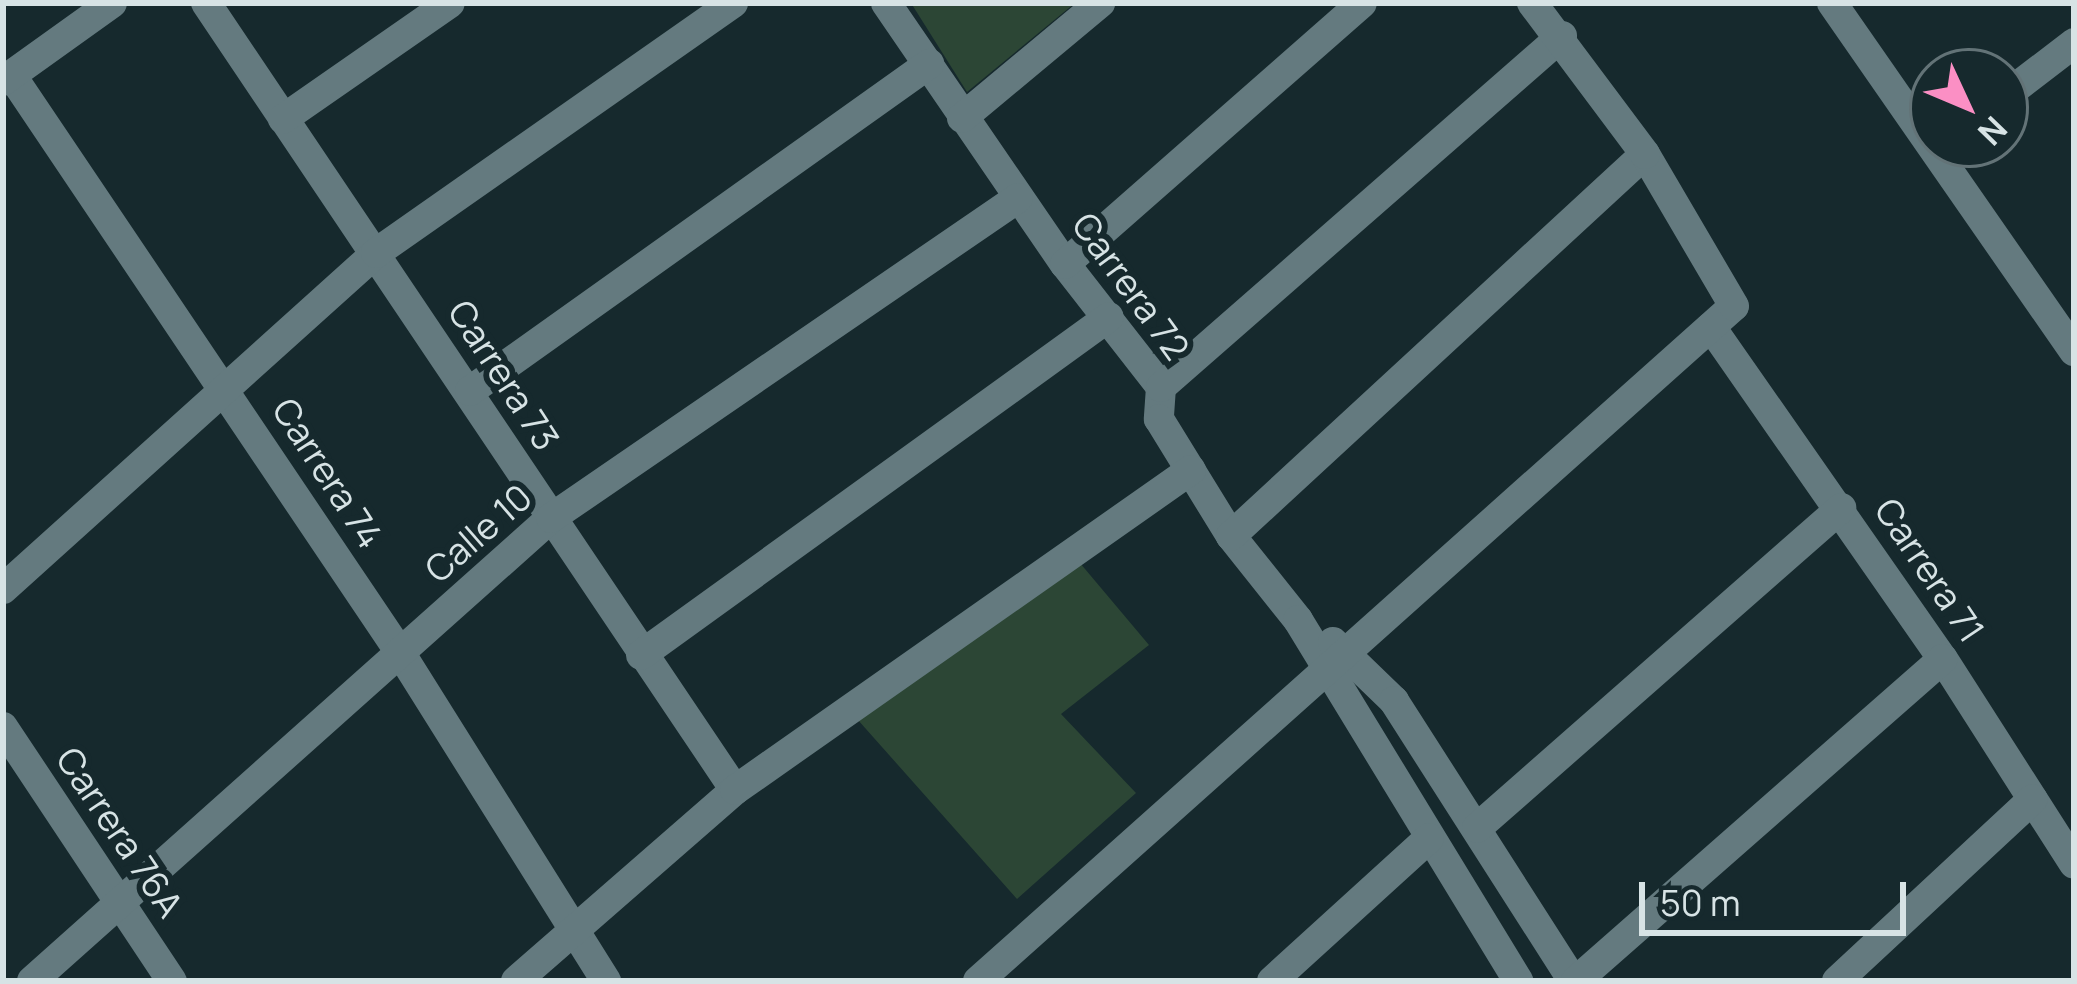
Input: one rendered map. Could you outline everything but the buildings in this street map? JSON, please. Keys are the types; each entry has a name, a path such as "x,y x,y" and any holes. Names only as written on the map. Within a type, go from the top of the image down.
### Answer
{"street":[{"path":"7,78 112,3"},
{"name":"Carrera 73","path":"206,3 735,790"},
{"path":"283,119 450,3"},
{"path":"3,589 376,253 733,3"},
{"path":"962,118 1100,3"},
{"path":"1065,264 1362,3"},
{"name":"Carrera 71","path":"1532,3 1562,36 1645,154 1723,316 1841,508 2033,800 2064,822 2074,864"},
{"path":"1832,3 1909,108"},
{"name":"Carrera 72","path":"893,5 1018,198 1161,387 1160,418 1191,470 1231,536 1298,620 1323,672 1518,981"},
{"path":"1161,387 1562,36"},
{"path":"2029,78 2074,43"},
{"path":"470,391 929,64"},
{"name":"Carrera 74","path":"7,78 226,388 401,654 606,981"},
{"path":"1231,536 1645,154"},
{"path":"1951,168 2074,351"},
{"name":"Calle 10","path":"32,981 550,518 1018,198"},
{"path":"978,981 1723,316"},
{"path":"641,655 1108,317"},
{"path":"516,981 735,790 1191,470"},
{"path":"1477,828 1841,508"},
{"name":"Carrera 72","path":"1298,620 1348,650 1394,701 1574,981"},
{"path":"1574,981 1943,659"},
{"name":"Carrera 76A","path":"3,727 172,981"},
{"path":"1837,981 2033,800"},
{"path":"1272,981 1429,838"}],"green space":[{"path":"911,3 1075,3 967,92"},
{"path":"1080,563 1149,645 1061,714 1136,793 1017,899 858,720"}]}
